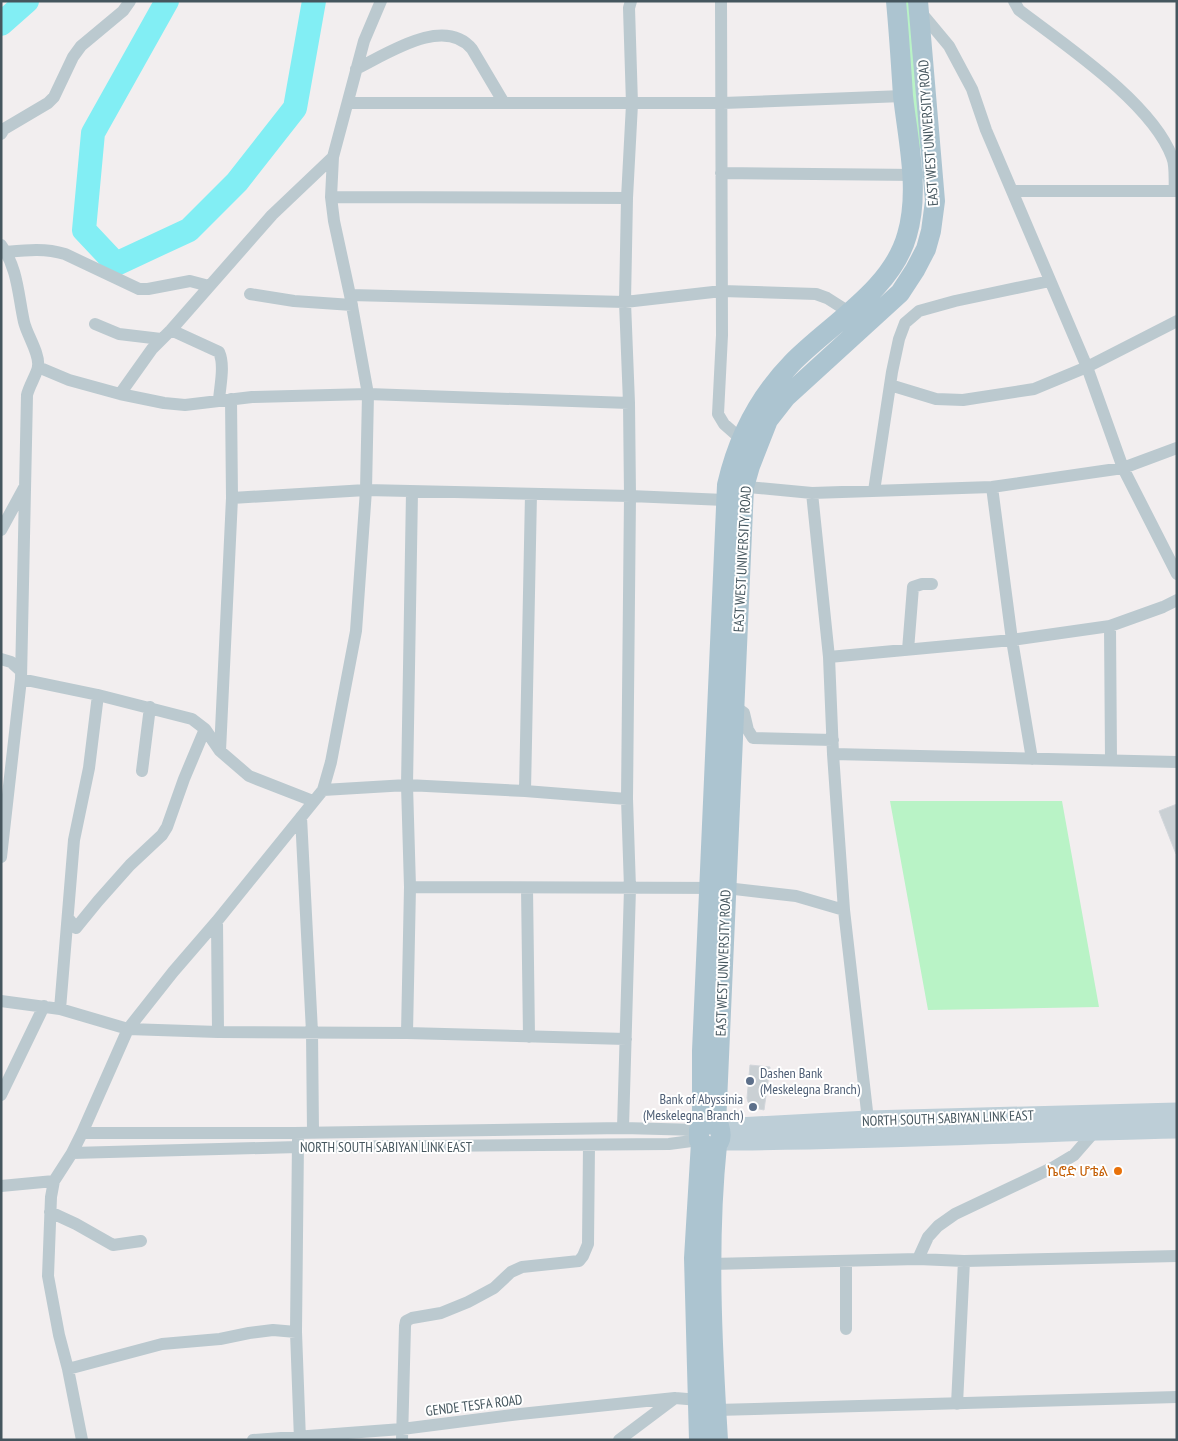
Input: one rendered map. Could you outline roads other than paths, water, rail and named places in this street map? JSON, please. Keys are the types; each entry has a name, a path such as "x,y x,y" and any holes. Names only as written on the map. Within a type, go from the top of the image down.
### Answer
{"main road":[{"name":"EAST WEST UNIVERSITY ROAD","path":"718,888 733,461 741,439 764,395 792,363 849,312 887,274 900,255 908,235 913,206 912,175 893,3"},
{"name":"EAST WEST UNIVERSITY ROAD","path":"718,1440 711,1264 713,1184 702,1051 734,706 732,491 750,466 768,420 780,405 815,370 900,294 926,248 931,231 935,201 918,5"},
{"name":"NORTH SOUTH SABIYAN LINK EAST","path":"709,1135 807,1141 1095,1131 1153,1121 1177,1112"},
{"name":"NORTH SOUTH SABIYAN LINK EAST","path":"709,1135 868,1120 1153,1121 1177,1129"},
{"name":"EAST WEST UNIVERSITY ROAD","path":"699,1440 694,1258 709,1135"}],"street":[{"path":"1,134 4,129 48,103 54,97 74,56 82,46 123,11 130,1"},
{"path":"82,1440 48,1276 50,1212 54,1181 82,1133 128,1029 323,790 331,762 356,631 366,490 368,394 351,300 339,250 331,197 333,158 364,41 381,1"},
{"path":"623,1128 630,888 626,799 630,496 625,302 627,198 632,104 628,8 631,1"},
{"path":"721,1 723,103 721,173 722,335 718,414 724,424 741,439"},
{"path":"1013,191 1176,191 1173,159 1167,144 1155,127 1121,90 1019,10 1014,1"},
{"path":"918,5 949,46 972,89 986,130 1087,366 1123,468 1177,574"},
{"path":"356,69 424,36 455,36 466,41 472,49 504,103"},
{"path":"348,103 723,103 903,96"},
{"path":"120,394 152,349 272,215 333,158"},
{"path":"721,173 933,174"},
{"path":"331,197 627,198"},
{"path":"1,858 21,675 27,395 29,385 38,367 24,322 15,272 3,248 52,250 65,254 139,289 156,288 190,281 209,286"},
{"path":"874,491 890,386 899,339 905,323 919,311 1050,280"},
{"path":"250,294 294,301 625,302 722,291 816,294 827,298 849,312"},
{"path":"890,386 936,399 963,400 1034,389 1087,366 1177,321"},
{"path":"95,324 119,334 161,339"},
{"path":"171,330 219,352 221,357 232,498 220,751"},
{"path":"38,367 69,380 120,394 164,403 185,405 252,397 368,394 629,403"},
{"path":"232,498 366,490 630,496 732,491 812,493 992,487 1123,468 1177,448"},
{"path":"1,530 26,486"},
{"path":"992,487 1012,640 1032,759"},
{"path":"407,1033 410,887 407,785 412,492"},
{"path":"812,493 829,657 832,740 844,910 868,1120"},
{"path":"525,791 531,494"},
{"path":"908,650 913,587 922,584 932,584"},
{"path":"829,657 1012,640 1110,626 1177,600"},
{"path":"1110,626 1111,760"},
{"path":"1,659 12,662 21,675 192,719 205,729 220,751 249,776 313,801"},
{"path":"60,1009 74,840 89,768 98,695"},
{"path":"734,706 744,713 748,730 754,738 832,740"},
{"path":"142,771 150,707"},
{"path":"68,918 76,928 98,900 130,865 162,836 205,729"},
{"path":"833,754 1177,762"},
{"path":"323,790 407,785 525,791 626,799"},
{"path":"301,816 312,1032 313,1132"},
{"path":"410,887 718,888 796,896 844,910"},
{"path":"527,888 529,1037"},
{"path":"218,921 218,1032"},
{"path":"1,1001 60,1009 128,1029 218,1032 407,1033 626,1039"},
{"path":"1,1095 44,1006"},
{"name":"NORTH SOUTH SABIYAN LINK EAST","path":"82,1133 298,1133 623,1128 709,1135"},
{"path":"918,1259 928,1237 938,1226 954,1214 1054,1167 1074,1155 1095,1131"},
{"path":"298,1133 296,1332 300,1438"},
{"name":"NORTH SOUTH SABIYAN LINK EAST","path":"72,1153 298,1147 669,1144 709,1135"},
{"path":"402,1435 404,1326 406,1321 412,1318 441,1313 468,1302 494,1288 511,1272 522,1267 579,1261 588,1244 589,1145"},
{"path":"1,1186 54,1181"},
{"path":"50,1212 113,1245 141,1241"},
{"path":"711,1264 1177,1256"},
{"path":"957,1404 964,1261"},
{"path":"846,1262 846,1329"},
{"path":"68,1369 162,1344 220,1339 273,1330 296,1332"},
{"path":"699,1400 716,1410 1177,1397"},
{"path":"619,1440 675,1398"},
{"name":"GENDE TESFA ROAD","path":"253,1440 402,1435 520,1414 675,1398 699,1400"}],"waterway":[{"path":"1,24 27,1"},
{"path":"167,1 93,133 84,230 116,264 189,230 237,182 295,108 314,1"}],"place":[{"name":"Dashen Bank (Meskelegna Branch)","path":"750,1081"},
{"name":"Bank of Abyssinia (Meskelegna Branch)","path":"753,1107"},
{"name":"ኬሮድ ሆቴል","path":"1118,1171"}]}
